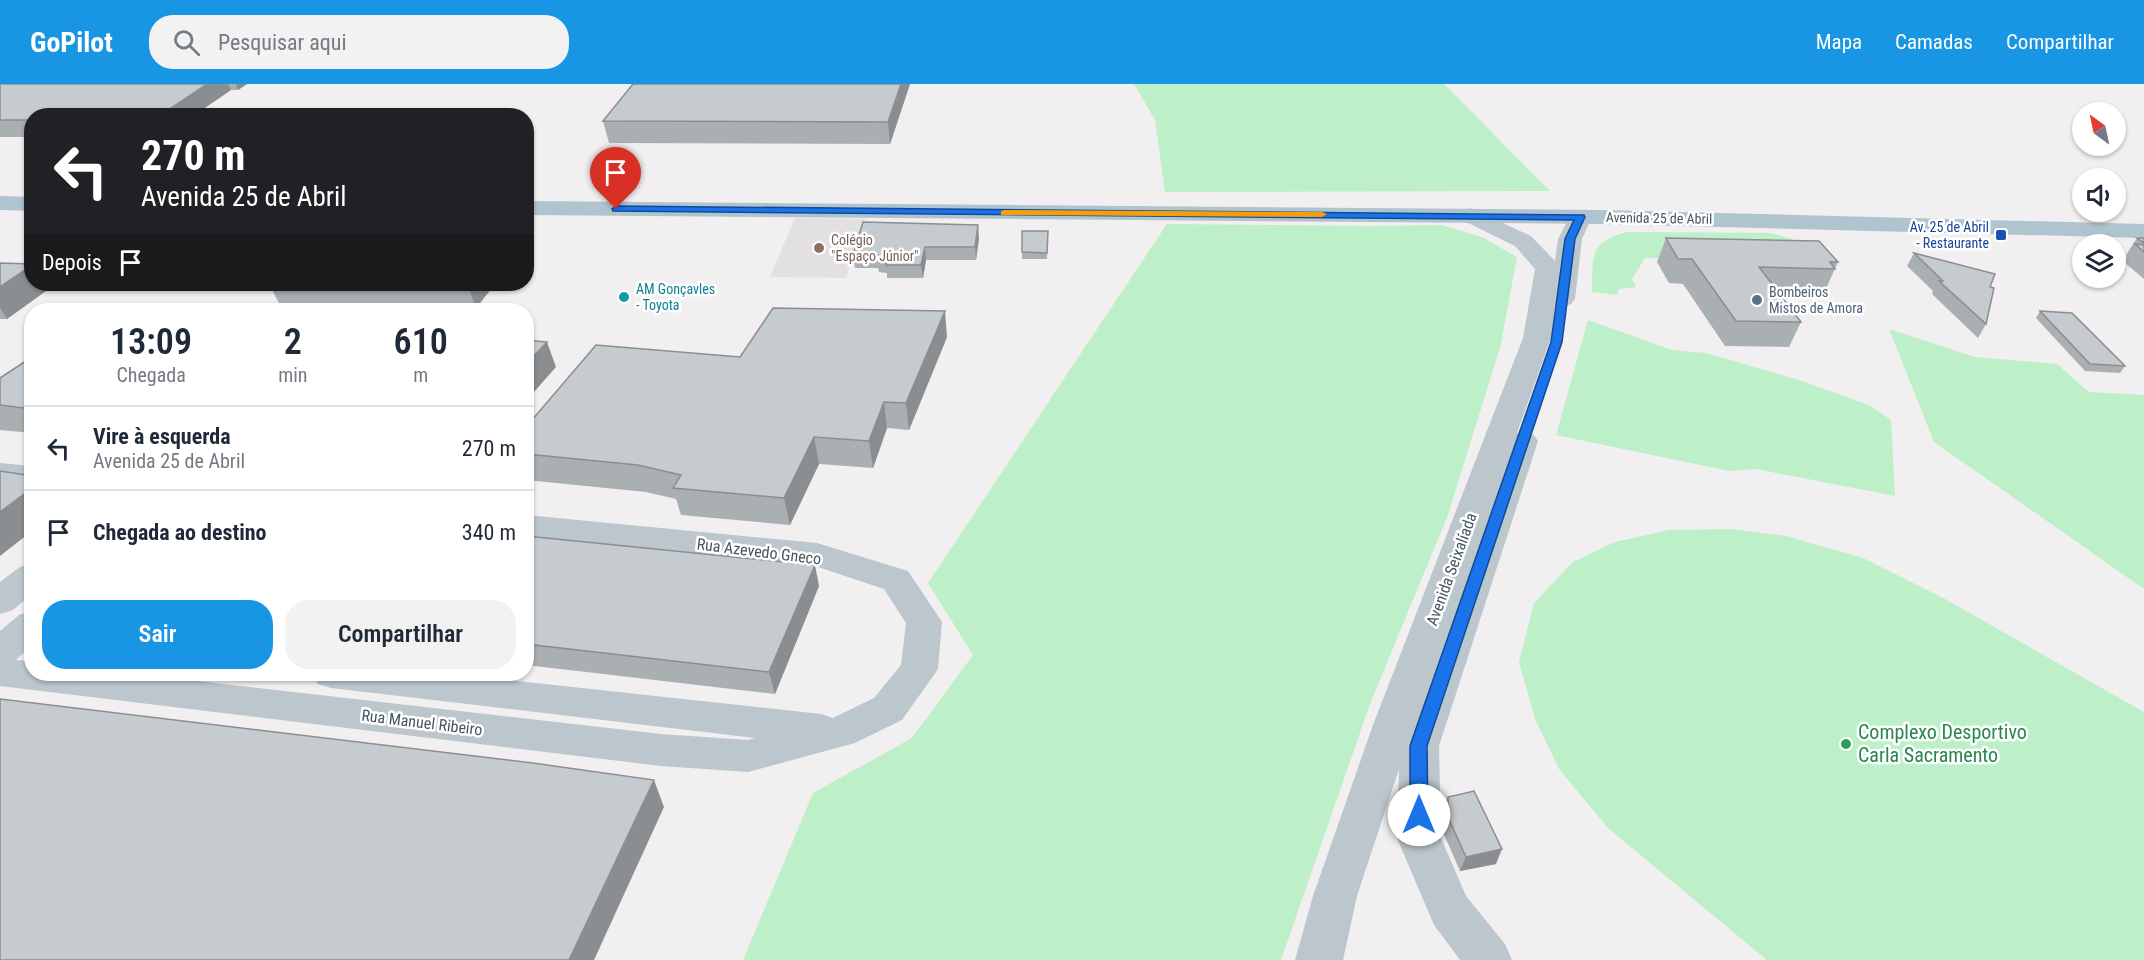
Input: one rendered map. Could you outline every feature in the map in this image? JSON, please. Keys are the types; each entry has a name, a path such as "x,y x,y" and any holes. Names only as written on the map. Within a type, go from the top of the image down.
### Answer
{"main road":[{"path":"0,203 24,204"},
{"name":"Avenida 25 de Abril","path":"534,208 1470,215 1575,228 2144,231"}],"street":[{"name":"Avenida Seixalíada","path":"1319,960 1335,896 1393,725 1538,338 1548,268 1523,241 1470,215"},
{"name":"Avenida Seixalíada","path":"1488,960 1450,910 1419,838 1419,746 1556,342 1575,228"},
{"path":"1523,241 1575,228"},
{"path":"0,472 24,475"},
{"name":"Rua Azevedo Gneco","path":"534,527 817,555 896,580 924,622 919,669 888,708 841,732"},
{"path":"0,602 24,582"},
{"name":"Rua Manuel Ribeiro","path":"0,672 24,675"},
{"name":"Rua Manuel Ribeiro","path":"76,681 660,750 748,756 841,732"},
{"path":"393,681 841,732"}],"shaded area":[{"name":"Colégio \"Espaço Júnior\"","path":"795,218 865,219 846,278 770,277"}],"green space":[{"path":"1134,84 1444,84 1550,191 1165,192 1155,120"},
{"path":"1167,224 1441,225 1482,237 1517,257 1501,344 1448,515 1370,704 1281,960 743,960 813,793 912,738 973,655 928,583"},
{"path":"1627,232 1770,233 1789,238 1804,246 1808,263 1645,258 1632,279 1636,287 1619,289 1617,295 1592,292 1593,260 1599,246 1614,236"},
{"path":"1588,320 1672,350 1706,353 1799,380 1871,406 1891,420 1895,496 1756,469 1729,471 1556,435"},
{"path":"1889,329 1975,357 2057,364 2089,392 2144,395 2144,589 1934,442"},
{"name":"Complexo Desportivo Carla Sacramento","path":"1730,529 1786,536 1863,558 1945,599 2144,712 2144,960 1767,960 1608,828 1559,769 1535,719 1519,662 1534,603 1573,562 1615,542 1669,530"}],"building":[{"path":"0,84 207,84 171,108 24,108 24,120 0,120"},
{"path":"633,84 901,84 888,122 603,121"},
{"path":"863,222 978,225 975,247 925,247 921,265 886,265 887,260 877,258 878,255 853,254"},
{"path":"1022,231 1048,231 1047,253 1022,252"},
{"path":"1666,238 1819,241 1838,262 1830,262 1835,269 1759,267 1801,322 1736,321 1692,259 1678,259"},
{"path":"2135,244 2144,245 2144,252"},
{"path":"1914,253 1995,274 1990,287 1994,288 1986,324 1939,281 1943,281"},
{"path":"0,263 24,264 24,270 0,287"},
{"path":"773,308 945,311 906,403 884,402 869,441 814,437 784,498 673,488 681,475 638,465 534,455 534,418 596,345 740,357"},
{"path":"2040,311 2072,313 2125,366 2090,364"},
{"path":"534,341 547,342 534,356"},
{"path":"24,362 24,408 0,405 0,378"},
{"path":"0,471 24,475 24,494 0,512"},
{"path":"534,537 815,565 769,672 534,645"},
{"path":"0,699 533,763 654,780 569,960 0,960"},
{"path":"1474,791 1502,849 1466,857 1448,817 1448,797"}],"slow traffic":[{"path":"1005,213 1322,214"}],"place":[{"name":"Av. 25 de Abril - Restaurante","path":"2001,235"},
{"name":"Colégio \"Espaço Júnior\"","path":"819,248"},
{"name":"AM Gonçavles - Toyota","path":"624,297"},
{"name":"Bombeiros Mistos de Amora","path":"1757,300"},
{"name":"Complexo Desportivo Carla Sacramento","path":"1846,744"}],"route":[{"path":"616,209 1580,217 1570,239 1556,342 1419,746 1419,815"}]}
